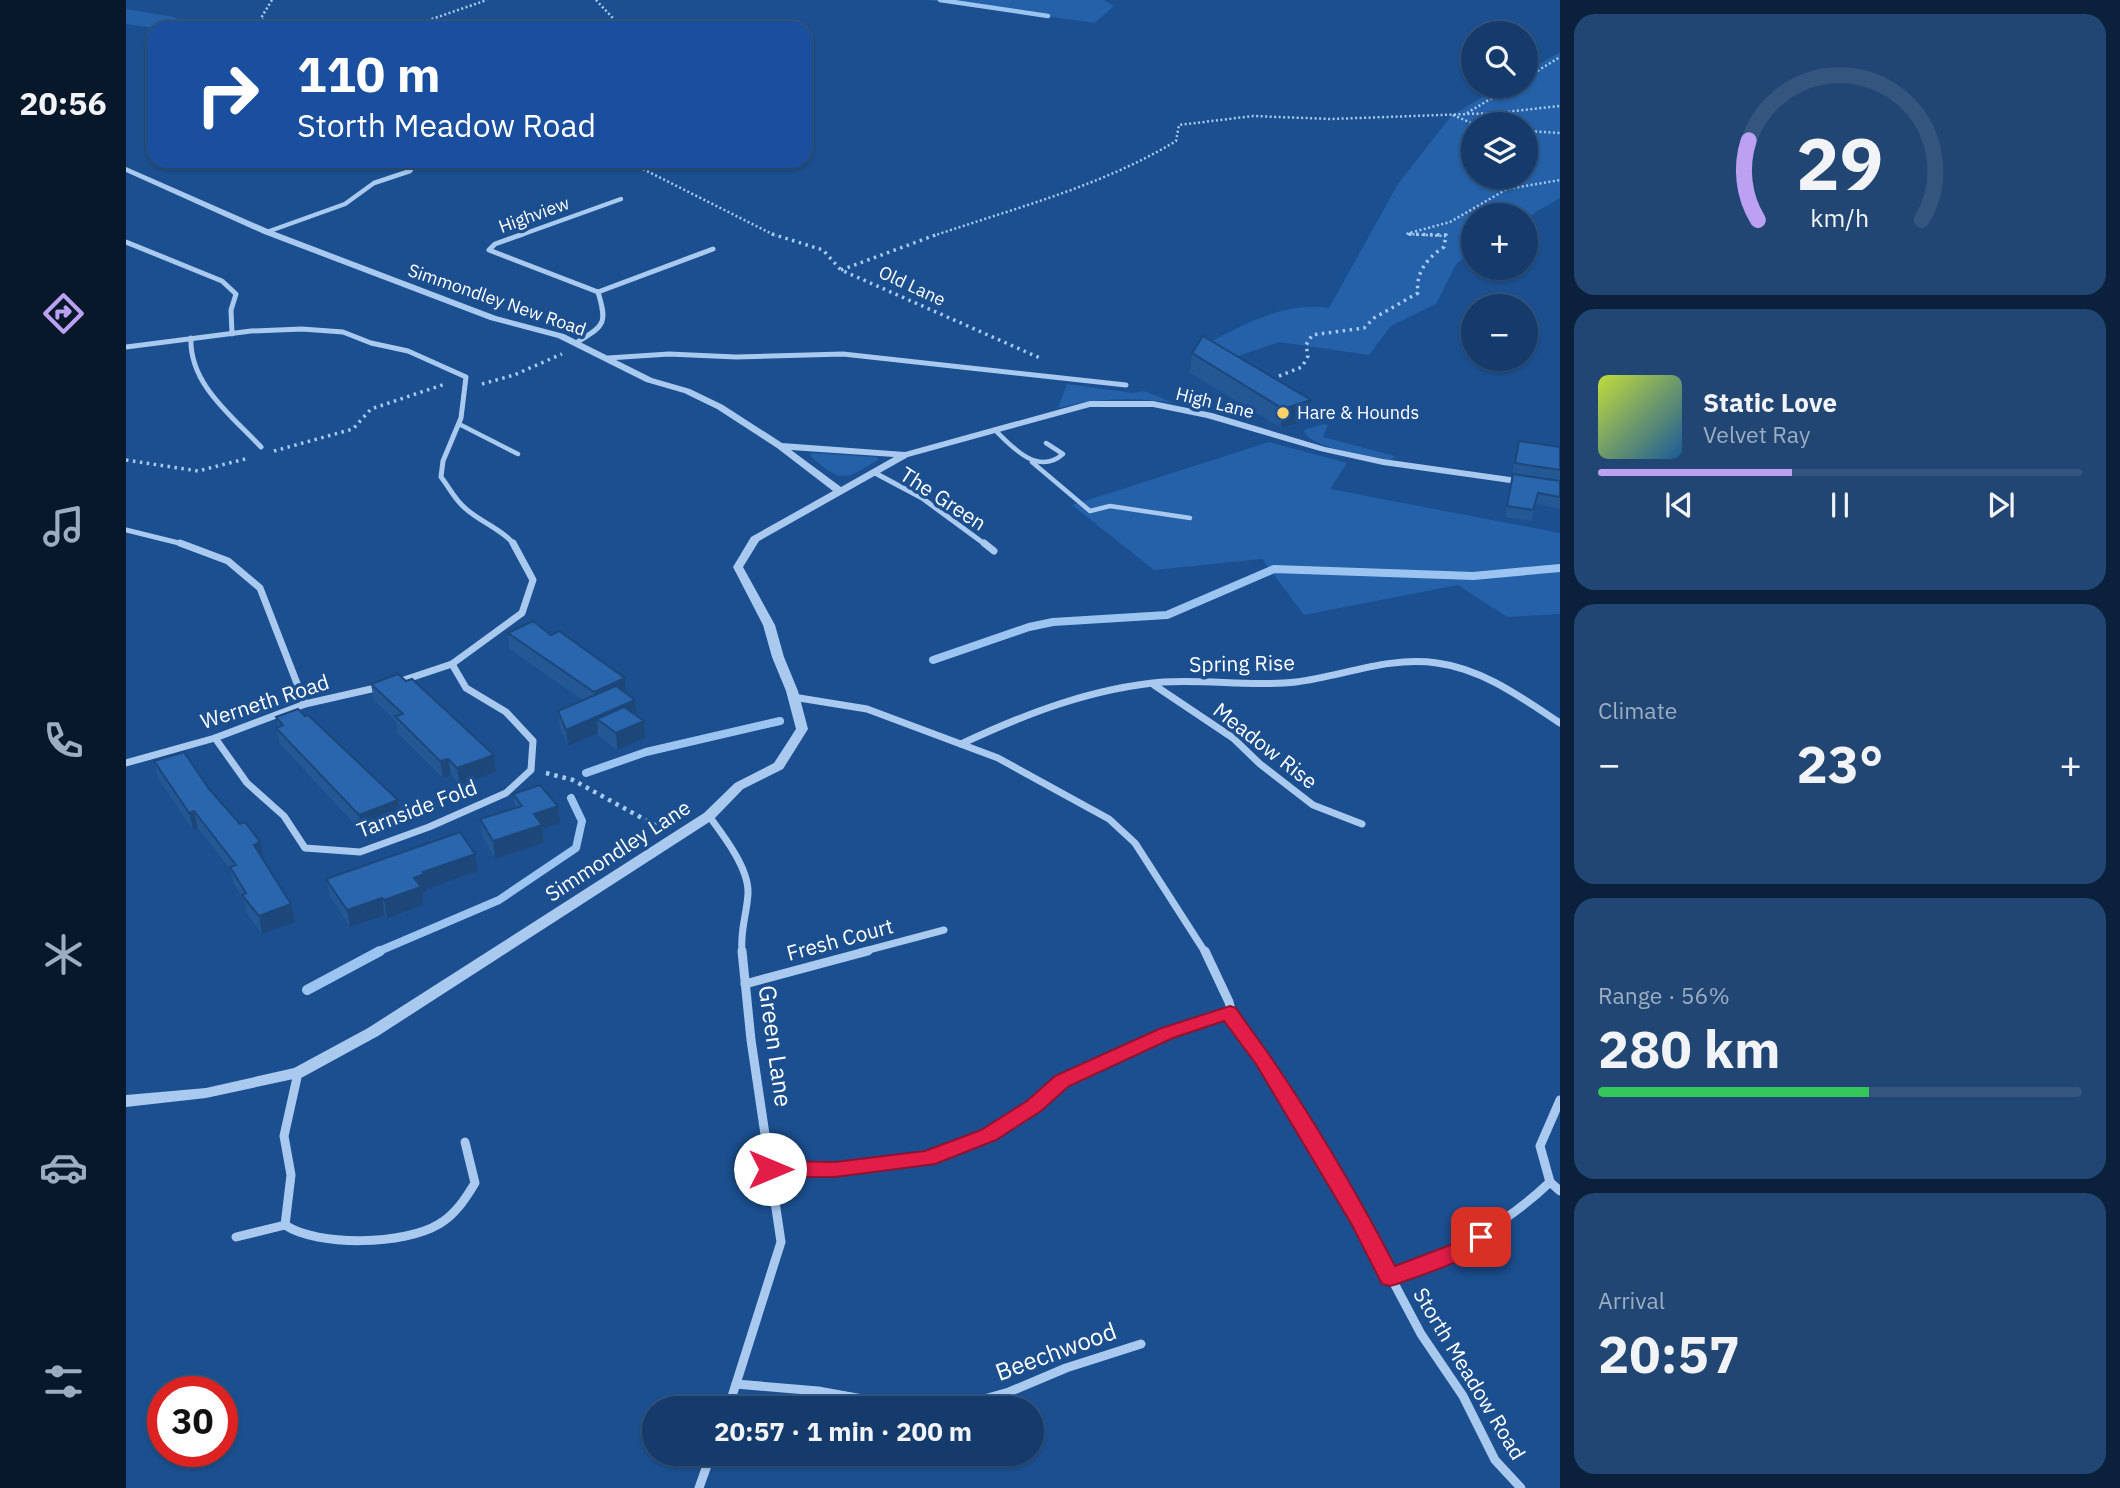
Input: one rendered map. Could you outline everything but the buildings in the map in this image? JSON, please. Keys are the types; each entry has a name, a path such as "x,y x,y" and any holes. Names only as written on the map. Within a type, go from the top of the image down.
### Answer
{"street":[{"path":"267,232 345,204 374,183 412,168"},
{"name":"Simmondley New Road","path":"126,169 267,232 493,318 579,345 649,380 687,391 720,407 780,446 841,492"},
{"name":"Highview","path":"598,292 562,281 489,250 495,244 621,199"},
{"path":"126,242 222,281 236,294 232,310 232,334"},
{"path":"579,345 601,327 605,315 598,292 713,249"},
{"path":"126,347 191,338 302,329 343,332 371,343 408,351 466,377"},
{"path":"191,338 190,358 198,373 263,451"},
{"path":"608,358 669,354 748,357 843,354 1126,386"},
{"name":"Werneth Road","path":"126,763 215,737 305,704 407,680 452,664 522,613 533,580 511,539 485,525 463,506 441,477 443,461 458,424 466,377"},
{"name":"High Lane","path":"905,455 1090,404 1153,404 1209,415 1323,450 1383,463 1560,487"},
{"path":"780,446 905,455"},
{"name":"Simmondley Lane","path":"126,1101 206,1093 298,1073 373,1032 709,816 739,786 779,766 802,729 769,625 738,567 755,539 905,455"},
{"name":"The Green","path":"875,472 922,498 994,551"},
{"path":"126,530 199,548 228,561 260,588 305,704"},
{"name":"Spring Rise","path":"961,744 1068,698 1153,684 1192,681 1294,683 1390,665 1436,662 1499,685 1560,723"},
{"path":"452,664 466,688 506,712 533,741 531,770"},
{"name":"Meadow Rise","path":"1153,684 1233,738 1260,764 1313,805 1362,824"},
{"name":"Storth Meadow Road","path":"793,697 867,709 961,744 1033,775 1070,800 1109,819 1135,843 1200,941 1229,1002 1235,1026 1262,1060 1361,1221 1421,1334 1463,1396 1495,1460 1521,1488"},
{"name":"Tarnside Fold","path":"215,737 247,783 284,817 305,848 360,852 429,827 506,793 531,770"},
{"name":"Green Lane","path":"709,816 734,851 748,891 740,930 780,1242 733,1396"},
{"name":"Fresh Court","path":"746,984 944,930"},
{"path":"770,1169 835,1170 927,1158 989,1135 1034,1106 1062,1081 1166,1034 1230,1013"},
{"path":"285,1225 291,1175 284,1136 298,1073"},
{"path":"1560,1100 1540,1146 1550,1182 1560,1191"},
{"path":"236,1237 285,1225 303,1235 376,1239 408,1235 438,1225 463,1203 475,1183 465,1142"},
{"path":"1390,1278 1461,1250 1521,1212 1550,1182"},
{"name":"Beechwood","path":"737,1384 818,1391 890,1404 956,1407 1009,1392 1066,1368 1140,1344"},
{"path":"699,1488 707,1466"}],"lane":[{"path":"458,424 518,454"},
{"path":"995,430 1090,511 1110,506 1190,518"},
{"path":"1032,462 1052,462 1061,457 1063,454 1060,451 1046,443"}],"path":[{"path":"264,21 261,18 272,0"},
{"path":"423,21 487,0"},
{"path":"596,0 616,21"},
{"path":"1538,71 1560,57"},
{"path":"1469,112 1492,98"},
{"path":"1480,112 1560,106"},
{"path":"842,270 860,264 864,259 1016,210 1143,161 1176,141 1179,125 1253,116 1331,119 1461,114"},
{"path":"1452,115 1461,119"},
{"path":"1538,132 1560,133"},
{"name":"Old Lane","path":"641,168 784,240 823,250 842,270 979,333 1051,362"},
{"path":"1279,376 1303,367 1308,356 1306,345 1312,335 1364,328 1374,318 1418,293 1416,281 1431,256 1444,247 1446,235 1406,234 1450,222 1507,189 1560,180"},
{"path":"465,389 514,375 579,345"},
{"path":"263,451 353,429 371,409 466,377"},
{"path":"126,460 198,471 255,456"},
{"path":"531,770 573,780 609,802 645,817 674,837"}],"shaded area":[{"path":"928,0 1104,0 1114,6 1095,23"},
{"path":"126,9 183,21 147,21 147,27 126,24"},
{"path":"1560,52 1560,198 1538,211 1538,203 1461,203 1461,260 1456,264 1436,304 1391,326 1369,355 1279,342 1218,363 1193,351 1242,326 1276,313 1293,308 1329,308 1398,184 1452,115 1481,98 1538,98 1538,65"},
{"path":"1067,384 1133,393 1144,391 1174,403 1116,400 1058,408"},
{"path":"1328,425 1323,437 1395,456 1391,460 1328,446 1316,442 1304,430"},
{"path":"1269,442 1347,463 1330,489 1560,533 1560,614 1507,617 1458,585 1304,615 1262,559 1154,570 1072,505"},
{"path":"813,453 879,459 858,472 843,476 829,471 809,455"}],"waterway":[{"path":"940,0 1048,16"},
{"path":"933,660 1029,627 1053,622 1167,615 1274,569 1473,576 1560,568"},
{"path":"586,773 646,752 780,721"},
{"path":"377,952 499,900 576,848 582,821 571,798"},
{"path":"307,990 380,951"}],"place":[{"name":"Hare & Hounds","path":"1283,413"}],"route":[{"path":"770,1169 835,1170 927,1158 989,1135 1034,1106 1062,1081 1166,1034 1230,1013 1235,1026 1262,1060 1361,1221 1390,1278 1461,1250 1481,1237"}]}
